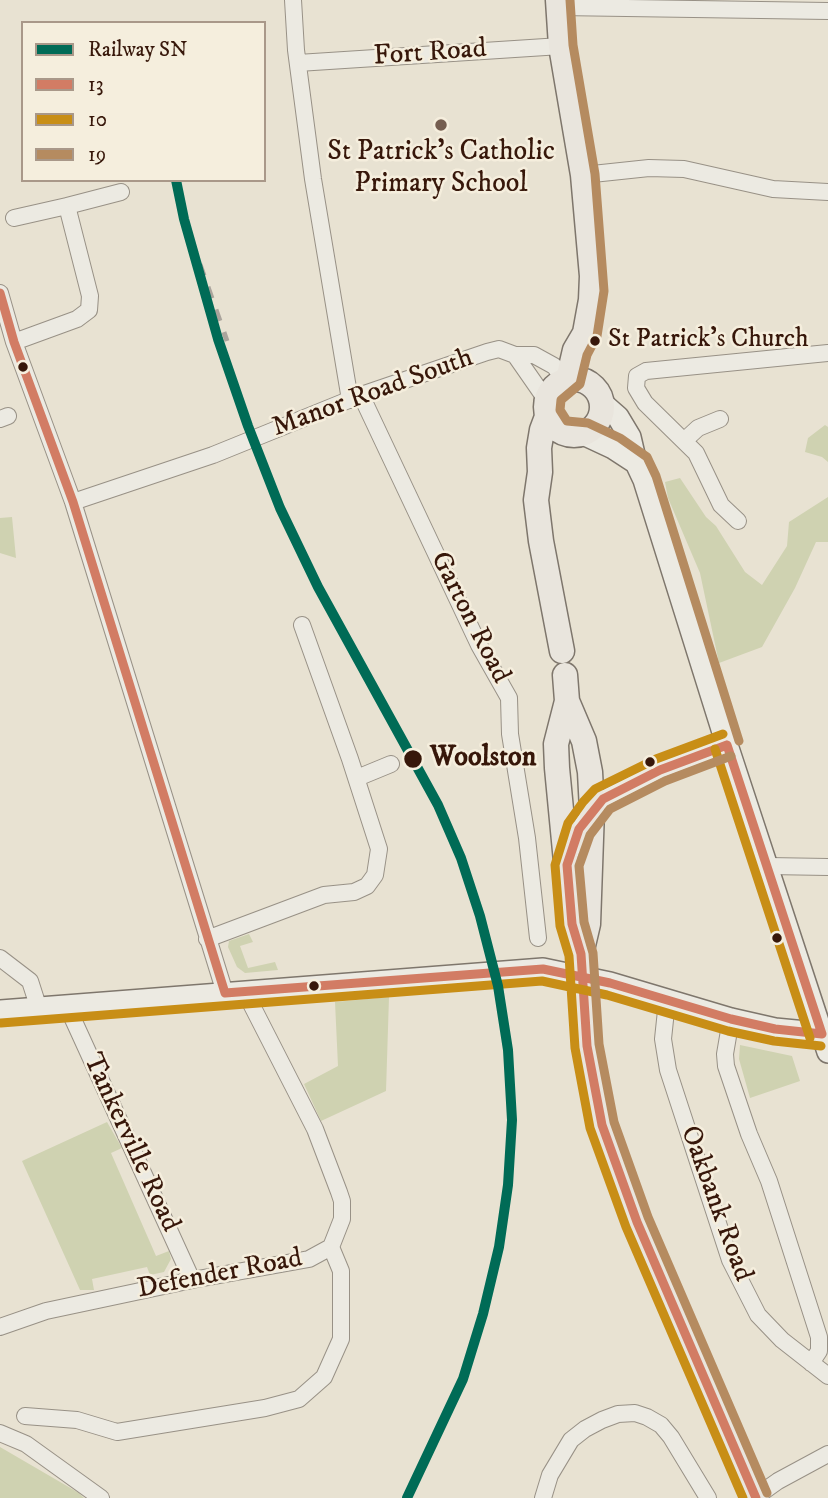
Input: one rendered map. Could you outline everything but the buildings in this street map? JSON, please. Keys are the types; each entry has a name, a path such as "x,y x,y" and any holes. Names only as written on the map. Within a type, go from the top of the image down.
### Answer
{"main road":[{"path":"540,472 599,421 582,387 575,350 585,333 592,276 583,175 561,46 559,4"},
{"path":"562,651 537,514 539,448 547,408 556,386 582,387"},
{"path":"547,408 555,427 561,432 581,434"},
{"path":"565,676 567,701 584,741 590,772 592,810 588,924 581,954"},
{"path":"567,701 556,744 572,924 581,954 587,1046 602,1125 637,1222 758,1497"}],"street":[{"name":"Garton Road","path":"293,0 313,179 356,397 479,645 509,698 510,734 527,838 538,938"},
{"path":"559,4 828,12"},
{"name":"Fort Road","path":"298,63 561,46"},
{"path":"583,175 649,168 684,169 773,188 828,192"},
{"path":"14,218 121,192"},
{"path":"14,342 77,319 89,310 90,296 67,206"},
{"name":"Defender Road","path":"0,293 14,342 73,502 207,939 315,1129 342,1202 342,1219 331,1247 309,1259 46,1311 0,1327"},
{"name":"Manor Road South","path":"73,502 213,454 356,397 499,349 515,355 534,355 582,387"},
{"path":"738,521 721,505 696,453 645,403 636,388 637,376 646,371 828,354"},
{"name":"Manor Road South","path":"515,355 547,408"},
{"path":"582,387 622,422 630,437 727,745 826,1040"},
{"path":"685,440 698,428 720,419"},
{"path":"581,434 613,448 636,463"},
{"path":"207,939 324,895 354,892 367,886 375,874 379,849 357,778 302,625"},
{"path":"567,864 579,829 603,799 637,780 727,745"},
{"path":"357,778 391,764"},
{"path":"768,866 828,867"},
{"path":"0,958 30,981 39,1009"},
{"path":"0,1010 543,969 610,983 731,1019 826,1040"},
{"name":"Oakbank Road","path":"667,1001 663,1039 668,1070 730,1260 758,1315 782,1340 828,1376"},
{"name":"Tankerville Road","path":"67,1006 192,1280"},
{"path":"731,1019 724,1054 726,1066 749,1134 769,1181 819,1337 818,1351 811,1363"},
{"path":"25,1416 58,1426 77,1420 117,1432 265,1408 299,1399 324,1377 341,1339 341,1271 331,1247"},
{"path":"543,1498 550,1475 571,1440 602,1419 635,1413 661,1425 708,1498"},
{"path":"0,1433 26,1444 100,1498"},
{"path":"758,1497 778,1480 828,1454"}],"green space":[{"path":"825,425 828,427 828,462 822,457 805,452 808,438"},
{"path":"680,478 706,517 716,526 745,572 762,585 787,546 789,522 828,497 828,542 816,542 795,588 762,647 719,663 700,573 668,498 665,482"},
{"path":"12,517 16,558 0,553 0,518"},
{"path":"249,934 253,942 240,946 248,968 275,962 278,970 245,973 237,967 228,947 229,941"},
{"path":"389,997 386,1091 321,1121 304,1084 338,1066 335,1002"},
{"path":"740,1045 792,1056 800,1081 750,1098 739,1059"},
{"path":"107,1122 122,1148 111,1153 156,1256 169,1251 171,1259 164,1272 150,1275 147,1267 92,1279 94,1290 80,1290 22,1161"},
{"path":"0,1447 79,1493 84,1498 0,1498"}],"railway":[{"path":"184,219 227,341"}],"rail line":[{"name":"SN","path":"176,182 184,219 218,339 280,508 318,587 438,805 461,858 480,916 498,986 508,1050 512,1120 508,1185 499,1247 483,1314 463,1379 407,1498"}],"transit line":[{"name":"19","path":"570,0 573,45 595,174 604,291 597,336 587,355 580,384 561,400 560,410 567,421 588,423 620,438 647,457 656,476 739,741"},
{"name":"13","path":"0,293 14,342 73,502 225,993"},
{"name":"10","path":"723,734 656,759 595,789 568,823 555,865 560,926 569,956 575,1048 590,1128 626,1227 743,1498"},
{"name":"13","path":"727,745 660,770 603,799 579,829 567,865 572,924 581,954 587,1046 602,1125 637,1222 756,1498"},
{"name":"13","path":"727,745 822,1034"},
{"name":"10","path":"715,749 810,1038"},
{"name":"19","path":"731,756 665,781 610,809 590,835 579,866 584,922 593,953 599,1044 614,1122 648,1217 767,1493"},
{"name":"13","path":"225,993 543,969 610,983 731,1019 775,1029 822,1034"},
{"name":"10","path":"1,1023 542,981 607,995 728,1031 774,1041 821,1046"}],"place":[{"name":"St Patrick's Catholic Primary School","path":"441,125"},
{"name":"St Patrick's Church","path":"595,341"},
{"name":"Woolston","path":"413,759"}]}
